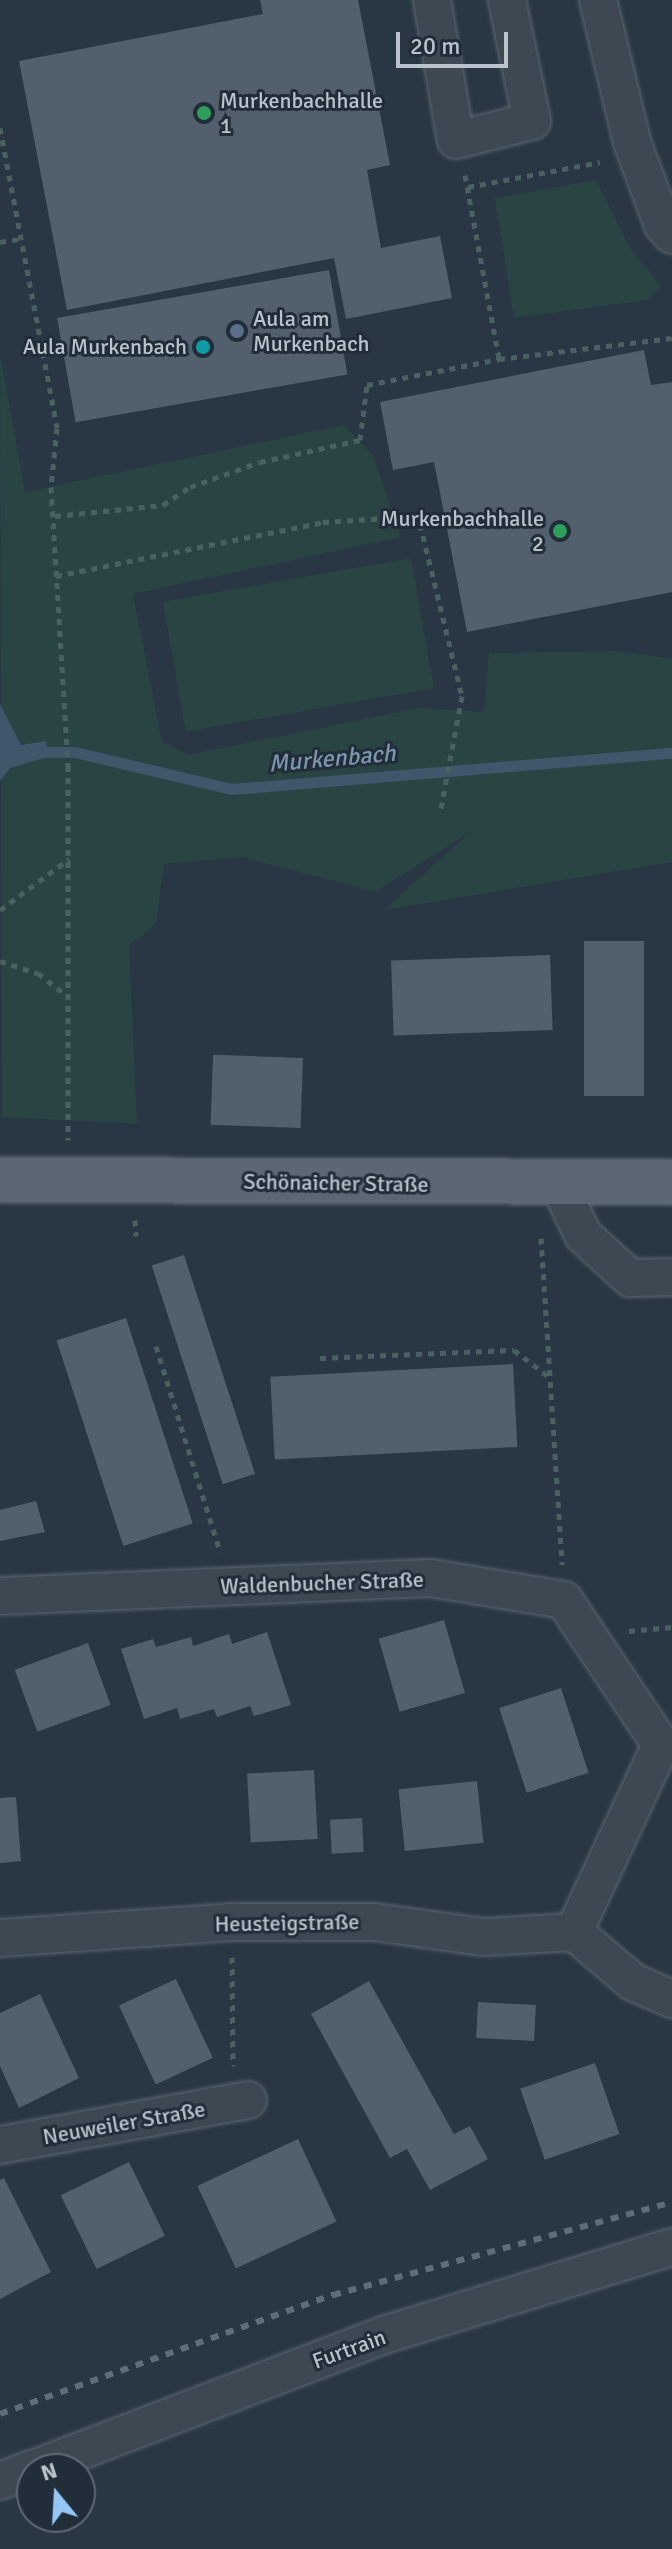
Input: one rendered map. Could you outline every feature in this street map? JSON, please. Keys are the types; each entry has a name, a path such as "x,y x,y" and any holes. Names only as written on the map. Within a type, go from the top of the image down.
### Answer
{"main road":[{"name":"Schönaicher Straße","path":"0,1180 672,1182"}],"street":[{"path":"432,0 456,140 532,121 507,0"},
{"path":"598,0 636,154 672,235"},
{"path":"559,1184 583,1235 630,1278 672,1277"},
{"name":"Waldenbucher Straße","path":"0,1596 431,1578 564,1600"},
{"path":"564,1600 666,1743 574,1932 633,1982 672,1999"},
{"name":"Heusteigstraße","path":"0,1938 232,1922 374,1922 484,1937 574,1932"},
{"name":"Neuweiler Straße","path":"0,2145 248,2100"},
{"name":"Furtrain","path":"74,2453 387,2334 672,2247"}],"path":[{"path":"0,128 57,428 51,487 68,765 65,994 68,1149"},
{"path":"456,140 468,187 499,359"},
{"path":"468,187 636,154"},
{"path":"0,242 20,239"},
{"path":"55,516 163,505 190,487 260,462 360,440 367,385 499,359 672,338"},
{"path":"56,576 323,522 404,517 420,524 462,696 455,753 440,813"},
{"path":"0,910 69,859"},
{"path":"0,961 38,973 65,994"},
{"path":"135,1220 136,1236"},
{"path":"541,1235 564,1600"},
{"path":"156,1346 231,1585"},
{"path":"320,1358 514,1350 550,1378"},
{"path":"232,1922 232,2064 248,2100"}],"green space":[{"path":"596,180 630,248 661,286 647,300 514,318 495,198"},
{"path":"0,353 25,492 344,425 373,455 401,537 133,594 162,742 188,755 419,708 484,712 489,653 617,651 672,659 672,862 384,910 470,832 375,892 243,857 164,864 156,924 129,945 137,1124 2,1117"},
{"path":"411,558 434,688 186,732 163,602"}],"water":[{"path":"0,704 21,745 46,741 48,757 10,768 0,781"}],"building":[{"name":"Murkenbachhalle 1","path":"260,0 358,0 390,165 367,170 381,248 440,236 452,298 346,319 334,258 67,310 19,61 263,14"},
{"name":"Aula Murkenbach","path":"329,270 347,374 76,422 57,318"},
{"name":"Murkenbachhalle 2","path":"644,350 651,385 672,382 672,592 467,632 434,462 393,470 380,402"},
{"path":"584,941 644,941 644,1096 584,1096"},
{"path":"550,955 553,1030 394,1036 391,961"},
{"path":"213,1055 303,1058 301,1128 211,1125"},
{"path":"184,1255 255,1474 223,1484 152,1266"},
{"path":"126,1318 193,1523 123,1546 57,1341"},
{"path":"513,1364 517,1447 275,1460 270,1377"},
{"path":"36,1501 45,1532 0,1541 0,1510"},
{"path":"444,1620 465,1693 400,1712 379,1639"},
{"path":"267,1632 291,1705 254,1716 250,1706 217,1717 214,1709 180,1719 177,1708 144,1719 121,1649 153,1639 156,1647 191,1637 193,1646 229,1634 232,1644"},
{"path":"88,1643 111,1705 37,1732 15,1670"},
{"path":"561,1688 589,1773 527,1793 499,1708"},
{"path":"314,1770 318,1839 251,1842 247,1774"},
{"path":"477,1781 483,1843 405,1851 398,1789"},
{"path":"16,1797 21,1861 0,1863 0,1798"},
{"path":"362,1818 364,1852 332,1854 330,1820"},
{"path":"176,1979 213,2058 156,2084 119,2006"},
{"path":"369,1981 454,2134 470,2126 488,2159 430,2190 407,2149 390,2158 311,2014"},
{"path":"40,1994 79,2078 19,2108 0,2066 0,2013"},
{"path":"478,2002 536,2005 534,2041 476,2038"},
{"path":"595,2063 619,2134 545,2160 520,2089"},
{"path":"298,2139 336,2221 236,2268 197,2186"},
{"path":"129,2162 165,2236 97,2269 61,2195"},
{"path":"4,2178 51,2272 0,2299 0,2180"}],"waterway":[{"name":"Murkenbach","path":"31,752 75,752 231,789 672,753"}],"railway":[{"path":"0,2414 333,2295 672,2202"}],"place":[{"name":"Murkenbachhalle 1","path":"204,113"},
{"name":"Aula am Murkenbach","path":"237,331"},
{"name":"Aula Murkenbach","path":"203,347"},
{"name":"Murkenbachhalle 2","path":"560,531"}]}
